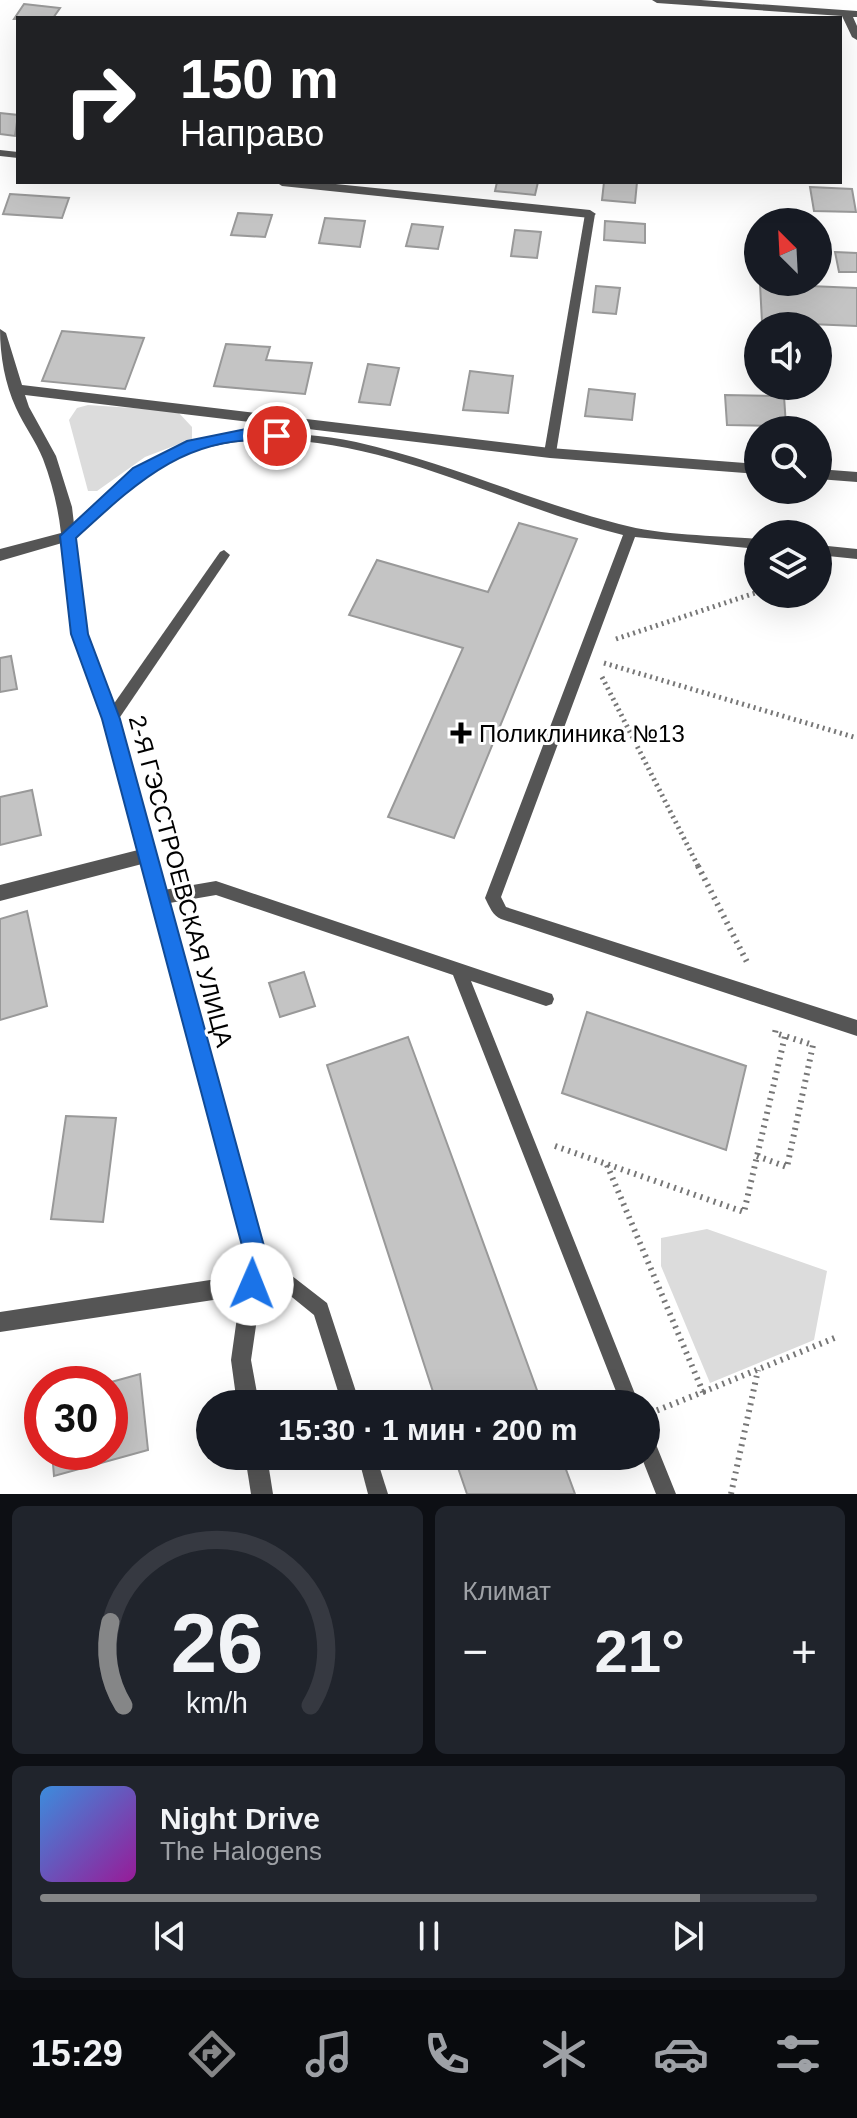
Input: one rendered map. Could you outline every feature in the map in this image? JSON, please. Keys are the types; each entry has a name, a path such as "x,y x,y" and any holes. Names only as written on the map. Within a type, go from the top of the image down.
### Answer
{"street":[{"path":"657,0 851,14 857,37"},
{"path":"301,184 590,214"},
{"name":"2-Я ГЭССТРОЕВСКАЯ УЛИЦА","path":"0,333 16,389 49,456 65,507 79,634 111,719 256,1257 241,1360 246,1390"},
{"path":"16,389 550,453 744,468"},
{"path":"832,475 857,477"},
{"path":"0,555 68,536"},
{"path":"0,893 147,855"},
{"path":"0,1322 252,1284"},
{"path":"258,1470 262,1494"}],"lane":[{"path":"550,453 590,214"},
{"path":"68,536 138,472 193,445 251,433 354,444 631,531 744,543"},
{"path":"631,531 588,658 493,898 494,906 501,912 857,1028"},
{"path":"832,551 857,554"},
{"path":"111,719 224,555"},
{"path":"158,898 216,888 546,999"},
{"path":"459,970 624,1390"},
{"path":"256,1257 321,1309 347,1390"},
{"path":"371,1470 378,1494"},
{"path":"656,1470 666,1494"}],"path":[{"path":"588,658 599,645 744,597"},
{"path":"588,658 857,738"},
{"path":"588,658 765,997"},
{"path":"757,1156 787,1167 813,1045 775,1033 779,1015"},
{"path":"524,1135 744,1212 785,1036"},
{"path":"606,1164 703,1392"},
{"path":"660,1409 837,1337"},
{"path":"731,1494 758,1370"}],"shaded area":[{"path":"88,405 177,411 192,427 192,439 145,457 97,491 88,491 69,420 77,408"},
{"path":"707,1229 827,1271 814,1340 710,1383 661,1266 661,1238"}],"building":[{"path":"24,4 60,8 54,16 16,16"},
{"path":"0,113 16,115 15,136 0,134"},
{"path":"497,184 538,184 535,195 495,191"},
{"path":"604,184 637,184 635,203 602,200"},
{"path":"810,187 852,189 856,212 814,208"},
{"path":"10,194 69,198 62,218 3,214"},
{"path":"238,213 272,215 265,237 231,235"},
{"path":"325,218 365,221 360,247 319,243"},
{"path":"605,221 645,224 645,243 604,240"},
{"path":"412,224 443,227 438,249 406,246"},
{"path":"515,230 541,232 537,258 511,256"},
{"path":"835,252 857,253 857,272 839,272"},
{"path":"596,286 620,288 616,314 593,312"},
{"path":"832,287 857,288 857,326 832,325 832,312 761,312 761,296 832,296"},
{"path":"62,331 144,338 125,389 42,381"},
{"path":"226,344 270,347 266,360 312,363 305,394 214,386"},
{"path":"368,364 399,368 390,405 359,402"},
{"path":"470,371 513,376 508,413 463,410"},
{"path":"589,389 635,394 632,420 585,416"},
{"path":"725,395 744,395 744,400 784,400 785,416 744,416 744,425 727,425"},
{"name":"Поликлиника №13","path":"519,523 577,539 454,838 388,817 463,648 349,615 377,560 488,592"},
{"path":"11,656 17,689 0,692 0,658"},
{"path":"32,790 41,835 0,845 0,797"},
{"path":"27,911 47,1006 0,1020 0,919"},
{"path":"304,972 315,1006 280,1017 269,983"},
{"path":"587,1012 746,1066 726,1150 562,1093"},
{"path":"408,1037 537,1390 432,1390 327,1065"},
{"path":"66,1116 116,1118 103,1222 51,1219"},
{"path":"140,1374 148,1450 128,1456 128,1377"},
{"path":"54,1470 76,1470 54,1476"},
{"path":"459,1470 566,1470 575,1494 467,1494"}],"place":[{"name":"Поликлиника №13","path":"461,733"}],"route":[{"path":"252,1284 256,1257 111,719 79,634 68,536 138,472 193,445 251,433 277,436"}]}
